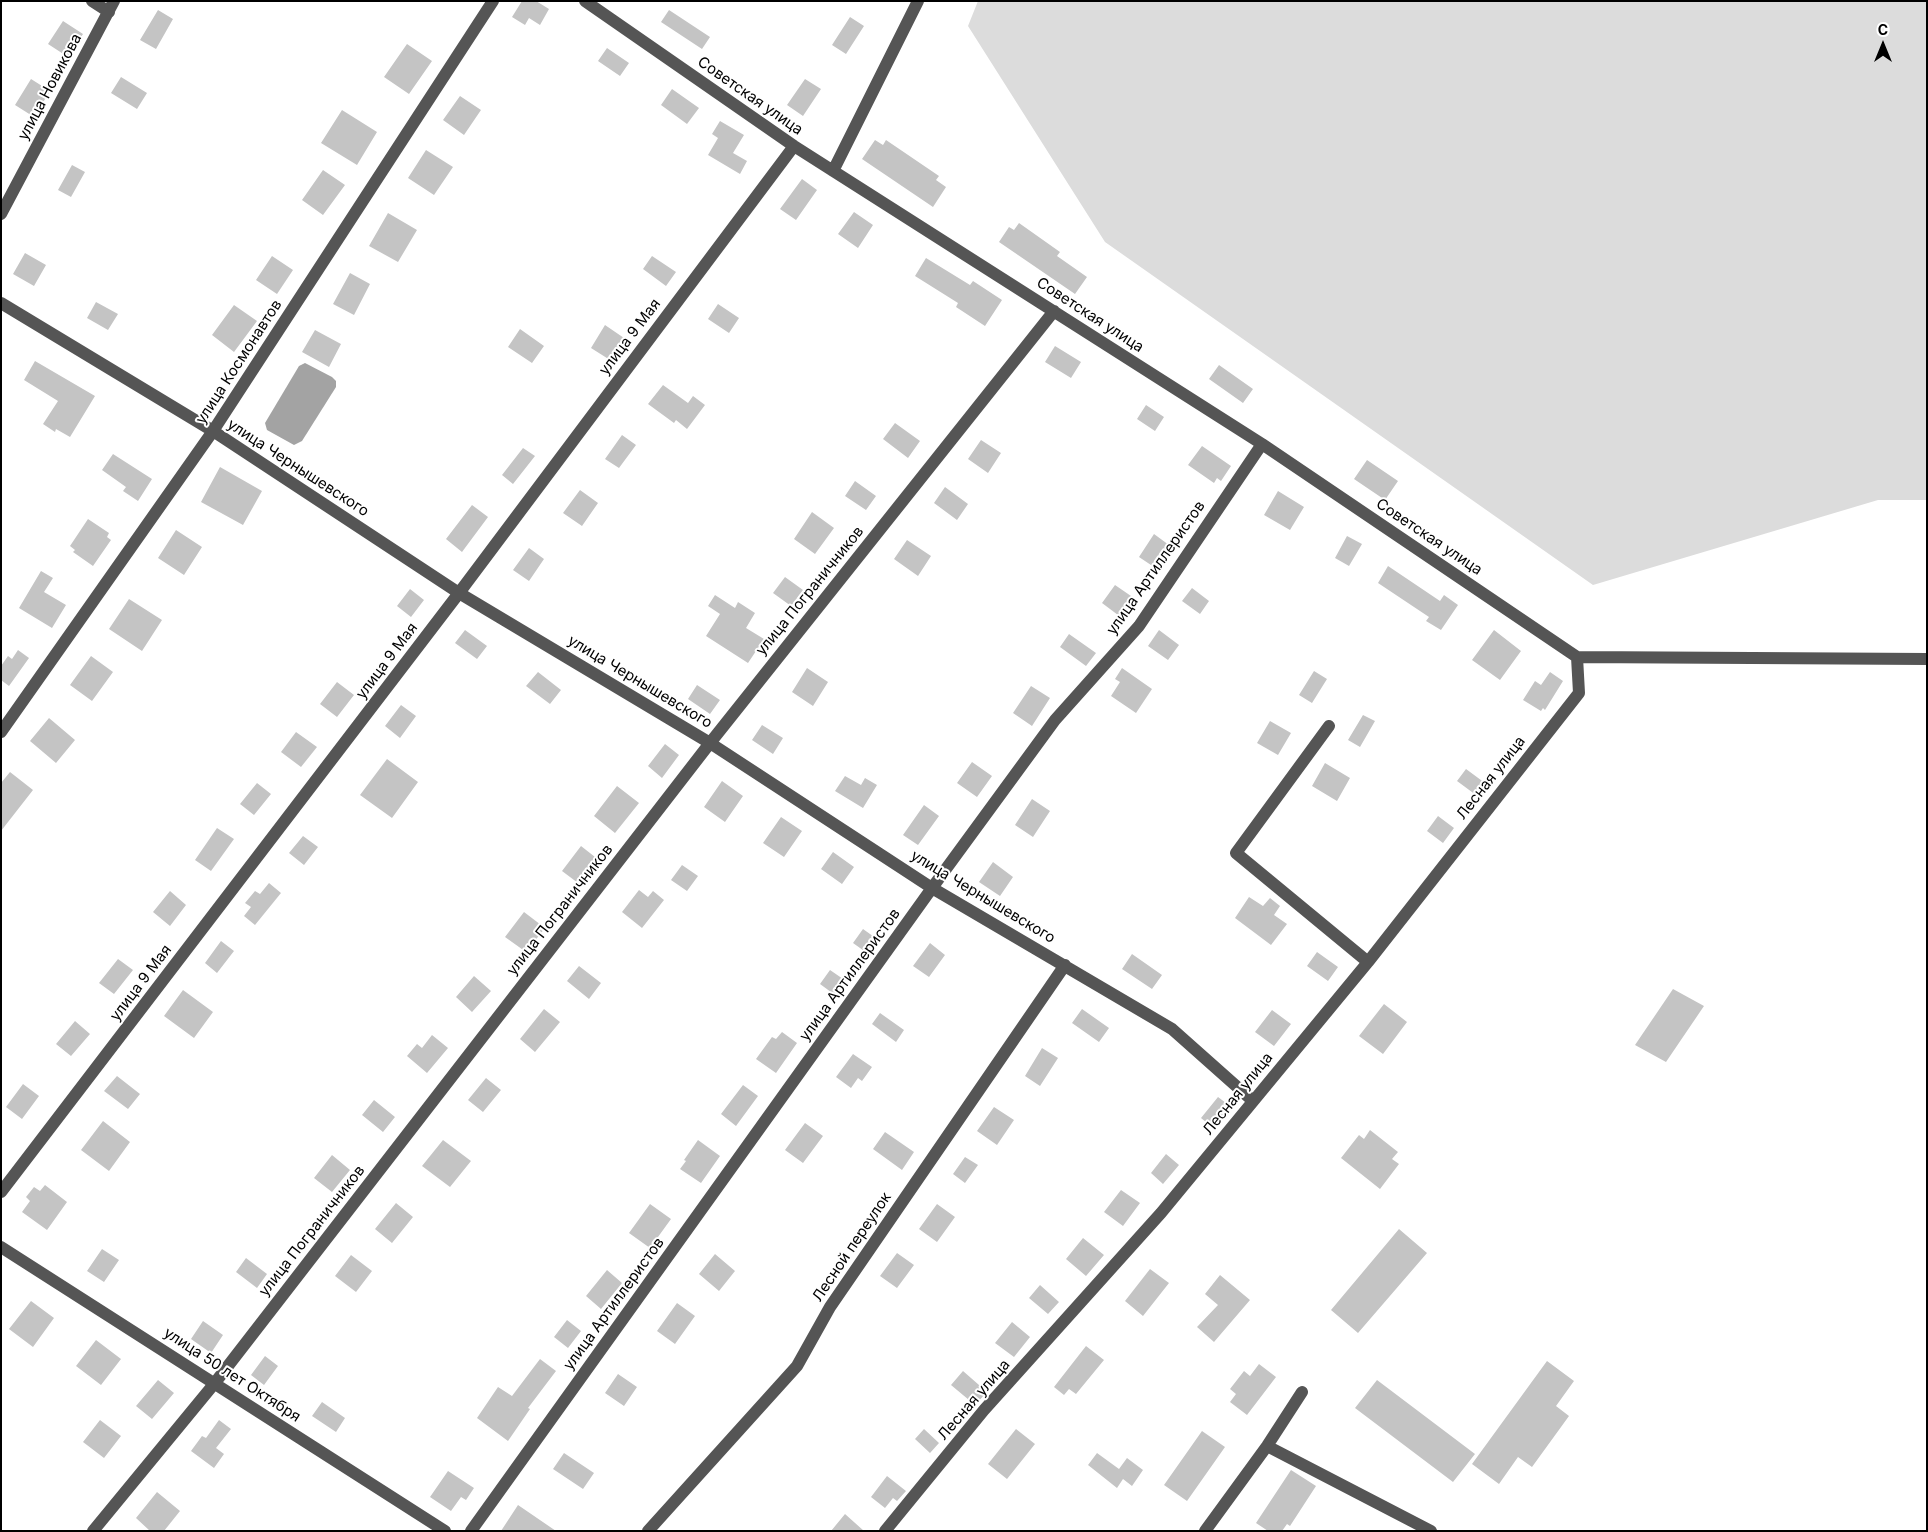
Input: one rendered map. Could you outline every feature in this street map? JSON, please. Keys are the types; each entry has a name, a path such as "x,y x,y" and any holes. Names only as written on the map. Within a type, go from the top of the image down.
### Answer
{"street":[{"path":"92,1 111,7"},
{"name":"улица Космонавтов","path":"1,732 213,431 493,1"},
{"name":"Советская улица","path":"585,1 794,146 1262,444 1578,657"},
{"path":"833,171 918,1"},
{"name":"улица Новикова","path":"1,214 111,7"},
{"name":"улица 9 Мая","path":"1,1192 459,593 794,146"},
{"name":"улица Чернышевского","path":"1,303 213,431 459,593 710,743 932,888 1172,1028 1254,1101"},
{"name":"улица Пограничников","path":"93,1531 214,1384 710,743 1054,311"},
{"name":"улица Артиллеристов","path":"471,1531 932,888 1056,720 1139,626 1262,444"},
{"path":"1578,657 1927,659"},
{"name":"Лесная улица","path":"885,1531 984,1410 1161,1213 1368,962 1579,693 1578,657"},
{"path":"1329,726 1236,853 1368,962"},
{"name":"Лесной переулок","path":"648,1531 797,1366 830,1307 1065,965"},
{"name":"улица 50 лет Октября","path":"1,1247 445,1531"},
{"path":"1205,1531 1267,1446 1302,1392"},
{"path":"1267,1446 1430,1531"}],"shaded area":[{"path":"978,1 1927,1 1927,500 1878,500 1593,585 1105,242 968,26"},
{"path":"305,363 332,377 336,381 336,387 302,441 294,445 267,430 265,423 299,366"}],"building":[{"path":"522,1 536,1 549,9 540,25 529,18 525,25 512,17"},
{"path":"158,10 173,19 156,49 140,40"},
{"path":"669,10 710,37 702,49 661,22"},
{"path":"850,17 864,26 846,54 832,45"},
{"path":"63,21 83,34 68,57 48,44"},
{"path":"407,44 432,61 409,94 384,77"},
{"path":"607,48 629,63 620,76 598,61"},
{"path":"121,77 147,93 137,109 111,93"},
{"path":"31,79 50,91 34,117 15,105"},
{"path":"805,79 821,89 803,116 787,105"},
{"path":"672,89 699,108 687,124 661,105"},
{"path":"460,96 481,110 464,135 443,120"},
{"path":"342,110 377,132 357,165 321,143"},
{"path":"720,121 744,135 733,153 747,161 740,174 708,155 718,138 712,134"},
{"path":"875,140 883,145 886,140 939,176 936,180 946,187 933,207 862,159"},
{"path":"426,150 453,167 434,195 408,178"},
{"path":"72,165 85,172 71,197 58,190"},
{"path":"323,170 345,185 323,215 302,200"},
{"path":"802,179 817,190 796,220 780,209"},
{"path":"854,212 873,225 858,248 838,234"},
{"path":"388,213 417,230 398,262 369,246"},
{"path":"1019,223 1060,252 1057,256 1087,277 1075,294 999,242 1009,227 1014,230"},
{"path":"25,253 46,265 34,286 13,274"},
{"path":"272,256 293,270 277,294 256,280"},
{"path":"652,256 676,272 666,286 643,269"},
{"path":"926,258 970,285 973,281 1002,300 985,326 956,307 958,303 915,276"},
{"path":"350,273 370,284 354,315 333,304"},
{"path":"96,302 118,314 108,330 87,318"},
{"path":"718,304 739,318 729,333 708,319"},
{"path":"234,305 257,321 234,352 212,335"},
{"path":"605,325 624,338 610,360 591,348"},
{"path":"520,329 544,346 532,363 508,347"},
{"path":"315,330 341,344 329,367 302,352"},
{"path":"1055,346 1081,362 1071,378 1045,362"},
{"path":"35,361 95,396 70,437 56,429 55,432 43,424 58,401 24,380"},
{"path":"1219,365 1253,389 1243,403 1209,379"},
{"path":"663,385 688,403 693,396 705,405 687,429 676,420 674,423 648,404"},
{"path":"1146,405 1164,417 1155,431 1137,419"},
{"path":"895,423 920,441 908,458 883,439"},
{"path":"622,435 636,445 619,468 605,459"},
{"path":"981,440 1001,453 988,473 968,459"},
{"path":"1202,446 1231,466 1221,481 1217,478 1214,483 1188,465"},
{"path":"523,448 535,456 513,484 502,475"},
{"path":"113,454 152,479 138,501 123,491 126,487 102,470"},
{"path":"1367,460 1398,481 1385,500 1354,479"},
{"path":"220,467 262,491 243,525 201,502"},
{"path":"855,481 876,496 866,510 845,496"},
{"path":"945,487 968,504 957,520 934,503"},
{"path":"580,490 598,503 582,526 563,513"},
{"path":"1278,491 1304,507 1290,530 1264,515"},
{"path":"472,505 488,517 462,552 446,539"},
{"path":"812,512 834,528 815,554 794,539"},
{"path":"88,519 109,533 107,537 111,540 93,566 73,552 75,550 70,546"},
{"path":"176,530 202,547 184,575 158,558"},
{"path":"1154,534 1169,545 1154,567 1139,557"},
{"path":"1347,536 1362,544 1349,566 1335,558"},
{"path":"907,540 931,556 918,576 894,559"},
{"path":"529,548 544,559 529,581 513,570"},
{"path":"1388,566 1440,601 1444,595 1458,605 1441,630 1426,621 1429,617 1378,583"},
{"path":"41,571 53,578 44,592 66,605 52,628 19,608"},
{"path":"785,577 803,590 791,606 773,593"},
{"path":"1115,585 1131,596 1118,615 1102,603"},
{"path":"1192,588 1209,601 1200,614 1182,601"},
{"path":"410,589 424,600 411,617 397,606"},
{"path":"715,595 735,608 738,602 755,613 746,628 764,639 748,663 706,636 720,614 708,606"},
{"path":"129,599 162,620 142,651 109,629"},
{"path":"465,630 487,646 477,659 455,643"},
{"path":"1159,630 1179,645 1168,660 1148,646"},
{"path":"1494,630 1521,651 1500,680 1472,660"},
{"path":"1069,634 1096,653 1086,666 1060,647"},
{"path":"18,650 29,658 9,686 1,680 1,666 8,656 12,659"},
{"path":"91,656 113,672 92,701 70,685"},
{"path":"807,668 828,682 813,706 792,692"},
{"path":"1122,668 1152,689 1136,713 1111,696 1120,682 1115,679"},
{"path":"1314,671 1327,679 1312,703 1299,695"},
{"path":"538,672 561,690 550,704 526,686"},
{"path":"1550,672 1563,681 1545,710 1543,708 1541,711 1523,700 1535,681 1541,685"},
{"path":"337,682 354,695 337,717 320,704"},
{"path":"697,685 720,700 710,714 688,699"},
{"path":"1031,686 1050,698 1032,726 1013,713"},
{"path":"401,705 416,716 400,738 385,726"},
{"path":"1363,715 1375,721 1360,747 1348,740"},
{"path":"49,718 75,740 56,763 30,741"},
{"path":"1270,721 1291,733 1278,755 1257,743"},
{"path":"762,725 783,738 773,754 752,740"},
{"path":"296,732 317,747 301,767 281,752"},
{"path":"665,744 679,755 662,778 648,766"},
{"path":"387,759 418,782 392,818 360,795"},
{"path":"972,762 992,776 977,797 957,783"},
{"path":"1325,763 1350,778 1337,801 1312,786"},
{"path":"1466,769 1489,786 1480,798 1457,781"},
{"path":"10,772 33,790 1,831 1,783"},
{"path":"845,776 861,785 865,778 877,785 863,808 835,791"},
{"path":"722,781 743,796 725,822 704,807"},
{"path":"257,783 271,794 254,815 240,804"},
{"path":"617,786 639,803 615,833 594,816"},
{"path":"1032,799 1050,811 1033,837 1015,825"},
{"path":"924,805 939,816 918,845 903,835"},
{"path":"1438,816 1454,828 1443,843 1427,831"},
{"path":"781,817 802,831 784,857 763,843"},
{"path":"217,828 234,839 211,871 195,860"},
{"path":"303,836 318,847 304,865 289,853"},
{"path":"581,846 595,857 594,859 600,864 582,886 562,871"},
{"path":"833,852 854,867 842,884 821,869"},
{"path":"993,862 1013,877 1000,896 979,882"},
{"path":"682,865 698,876 687,891 671,880"},
{"path":"269,883 281,893 255,925 244,916 251,907 245,903 255,891 260,894"},
{"path":"639,890 648,897 653,891 664,900 642,928 622,912"},
{"path":"170,891 186,905 170,926 153,912"},
{"path":"1249,897 1263,906 1270,898 1280,906 1274,915 1287,924 1271,945 1235,918"},
{"path":"524,912 545,928 526,952 505,937"},
{"path":"863,929 877,939 867,953 853,943"},
{"path":"221,941 234,951 217,973 205,963"},
{"path":"930,943 945,955 929,977 913,966"},
{"path":"1317,952 1338,967 1328,981 1307,966"},
{"path":"1132,954 1162,975 1152,989 1122,969"},
{"path":"118,959 133,970 114,994 99,983"},
{"path":"579,966 601,983 589,999 567,981"},
{"path":"830,970 846,981 835,995 820,984"},
{"path":"474,976 491,991 472,1012 456,997"},
{"path":"1673,989 1704,1006 1666,1062 1635,1045"},
{"path":"183,990 213,1012 194,1038 164,1016"},
{"path":"1384,1004 1407,1022 1383,1054 1359,1036"},
{"path":"544,1009 560,1022 535,1052 520,1039"},
{"path":"1082,1009 1109,1028 1099,1042 1072,1023"},
{"path":"1272,1010 1291,1024 1274,1046 1255,1032"},
{"path":"880,1013 904,1030 896,1042 872,1024"},
{"path":"75,1021 90,1034 71,1056 56,1044"},
{"path":"782,1032 797,1043 776,1073 756,1059 772,1037 776,1039"},
{"path":"432,1035 448,1048 427,1073 407,1056 417,1044 422,1048"},
{"path":"1042,1048 1058,1058 1040,1086 1025,1076"},
{"path":"853,1054 872,1067 862,1081 858,1078 851,1088 836,1077"},
{"path":"117,1076 140,1094 128,1109 104,1091"},
{"path":"486,1078 501,1090 483,1112 468,1100"},
{"path":"23,1084 39,1096 22,1119 6,1107"},
{"path":"743,1085 758,1096 736,1126 721,1114"},
{"path":"1218,1097 1230,1106 1212,1127 1201,1118"},
{"path":"374,1100 395,1117 383,1132 362,1115"},
{"path":"994,1107 1014,1120 997,1145 977,1131"},
{"path":"103,1121 130,1142 109,1171 81,1150"},
{"path":"805,1123 823,1136 803,1163 785,1150"},
{"path":"1370,1130 1398,1152 1392,1159 1399,1164 1380,1189 1341,1158 1359,1135 1364,1139"},
{"path":"885,1132 914,1152 902,1170 873,1149"},
{"path":"443,1140 471,1161 450,1187 422,1166"},
{"path":"698,1140 720,1156 701,1183 680,1169"},
{"path":"1166,1154 1179,1165 1163,1184 1151,1173"},
{"path":"332,1155 350,1170 332,1192 314,1178"},
{"path":"965,1157 978,1165 965,1183 953,1174"},
{"path":"45,1185 67,1202 47,1230 22,1212 30,1201 26,1197 34,1187 40,1191"},
{"path":"1121,1190 1140,1203 1123,1226 1104,1212"},
{"path":"396,1203 413,1217 392,1243 375,1229"},
{"path":"650,1204 671,1219 650,1248 629,1233"},
{"path":"937,1204 955,1217 937,1242 919,1229"},
{"path":"1399,1229 1427,1253 1358,1333 1331,1310"},
{"path":"1083,1238 1104,1255 1086,1276 1066,1259"},
{"path":"102,1249 119,1260 104,1282 87,1271"},
{"path":"897,1253 914,1265 897,1288 880,1276"},
{"path":"715,1254 735,1271 719,1291 699,1274"},
{"path":"351,1255 372,1271 356,1292 335,1276"},
{"path":"246,1258 267,1274 257,1288 236,1272"},
{"path":"1150,1269 1169,1283 1143,1316 1125,1301"},
{"path":"607,1270 622,1283 601,1309 586,1296"},
{"path":"1220,1275 1250,1300 1214,1342 1197,1327 1218,1305 1205,1294"},
{"path":"1040,1285 1059,1302 1048,1314 1029,1298"},
{"path":"31,1301 54,1318 33,1347 9,1329"},
{"path":"677,1303 695,1316 675,1344 657,1331"},
{"path":"567,1320 581,1331 568,1348 554,1337"},
{"path":"203,1321 223,1335 211,1353 191,1339"},
{"path":"1012,1322 1030,1337 1014,1357 995,1343"},
{"path":"96,1340 121,1359 101,1385 76,1366"},
{"path":"1086,1346 1104,1360 1076,1394 1069,1389 1064,1395 1054,1387"},
{"path":"265,1356 278,1366 264,1385 251,1375"},
{"path":"540,1359 556,1371 528,1408 530,1409 508,1441 477,1418 498,1387 512,1396"},
{"path":"1547,1361 1574,1381 1556,1406 1569,1416 1532,1467 1518,1457 1499,1484 1472,1464"},
{"path":"1259,1364 1276,1377 1247,1415 1230,1402 1236,1394 1230,1389 1244,1371 1250,1376"},
{"path":"963,1371 987,1392 975,1405 951,1385"},
{"path":"618,1374 637,1387 624,1406 605,1393"},
{"path":"158,1380 174,1393 152,1419 136,1406"},
{"path":"1377,1380 1475,1454 1453,1482 1355,1408"},
{"path":"322,1402 345,1418 336,1432 312,1416"},
{"path":"100,1420 121,1436 104,1458 83,1442"},
{"path":"219,1420 231,1429 216,1448 224,1454 214,1468 191,1451 202,1436 206,1438"},
{"path":"924,1429 939,1443 930,1453 915,1439"},
{"path":"1016,1429 1035,1444 1007,1479 988,1464"},
{"path":"1202,1431 1225,1447 1187,1501 1164,1485"},
{"path":"564,1453 594,1473 583,1489 553,1469"},
{"path":"1097,1453 1119,1469 1127,1458 1143,1470 1132,1486 1123,1479 1117,1488 1088,1465"},
{"path":"1291,1470 1316,1486 1290,1526 1287,1524 1282,1531 1268,1531 1256,1523"},
{"path":"448,1471 474,1488 466,1500 461,1497 451,1511 430,1497"},
{"path":"887,1476 906,1491 897,1501 893,1498 885,1508 871,1497"},
{"path":"157,1492 180,1511 164,1531 150,1531 136,1518"},
{"path":"518,1505 556,1531 501,1531"},
{"path":"845,1514 864,1531 831,1531"}]}
